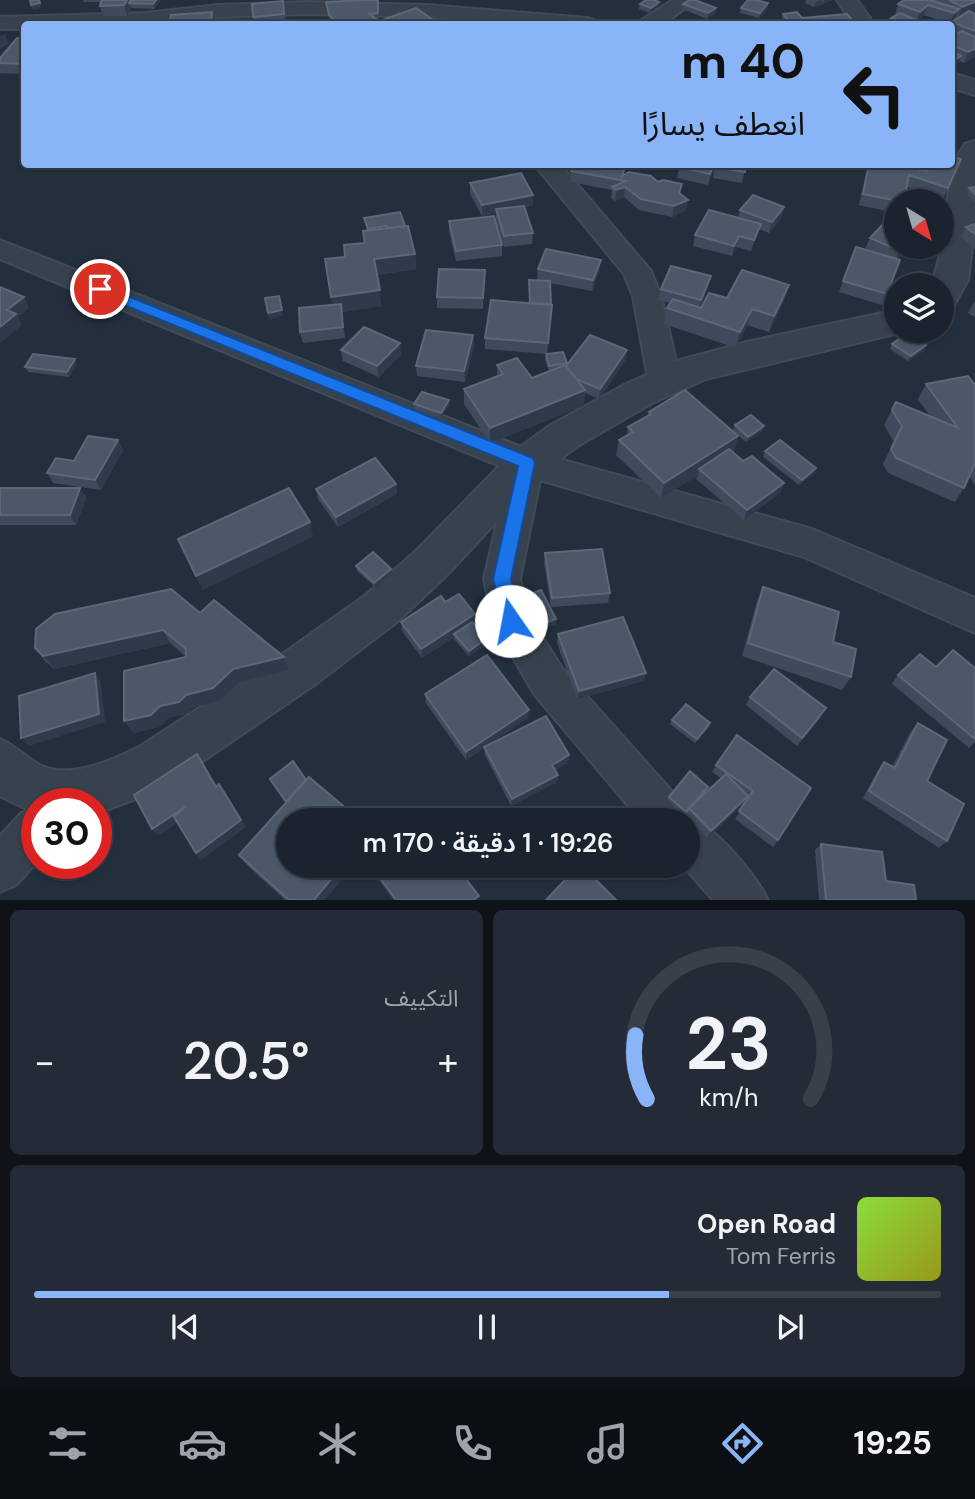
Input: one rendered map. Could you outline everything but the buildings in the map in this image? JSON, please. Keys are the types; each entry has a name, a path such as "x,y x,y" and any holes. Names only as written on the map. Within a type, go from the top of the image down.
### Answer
{"street":[{"path":"654,21 687,0"},
{"path":"847,0 861,21"},
{"path":"72,21 307,8 439,12 550,21"},
{"path":"0,23 21,22"},
{"path":"955,81 975,88"},
{"path":"953,273 967,164 975,150"},
{"path":"549,168 637,271 647,296 664,380"},
{"path":"0,249 527,463 811,544 975,616"},
{"path":"95,788 133,776 289,678 401,592 527,463 564,436 664,380 729,358 884,325"},
{"path":"527,463 502,579 511,621 548,681 659,808"},
{"path":"0,763 11,776 33,788"},
{"path":"0,869 21,846"},
{"path":"700,852 745,900"}],"route":[{"path":"100,289 527,463 502,579 511,621"}]}
